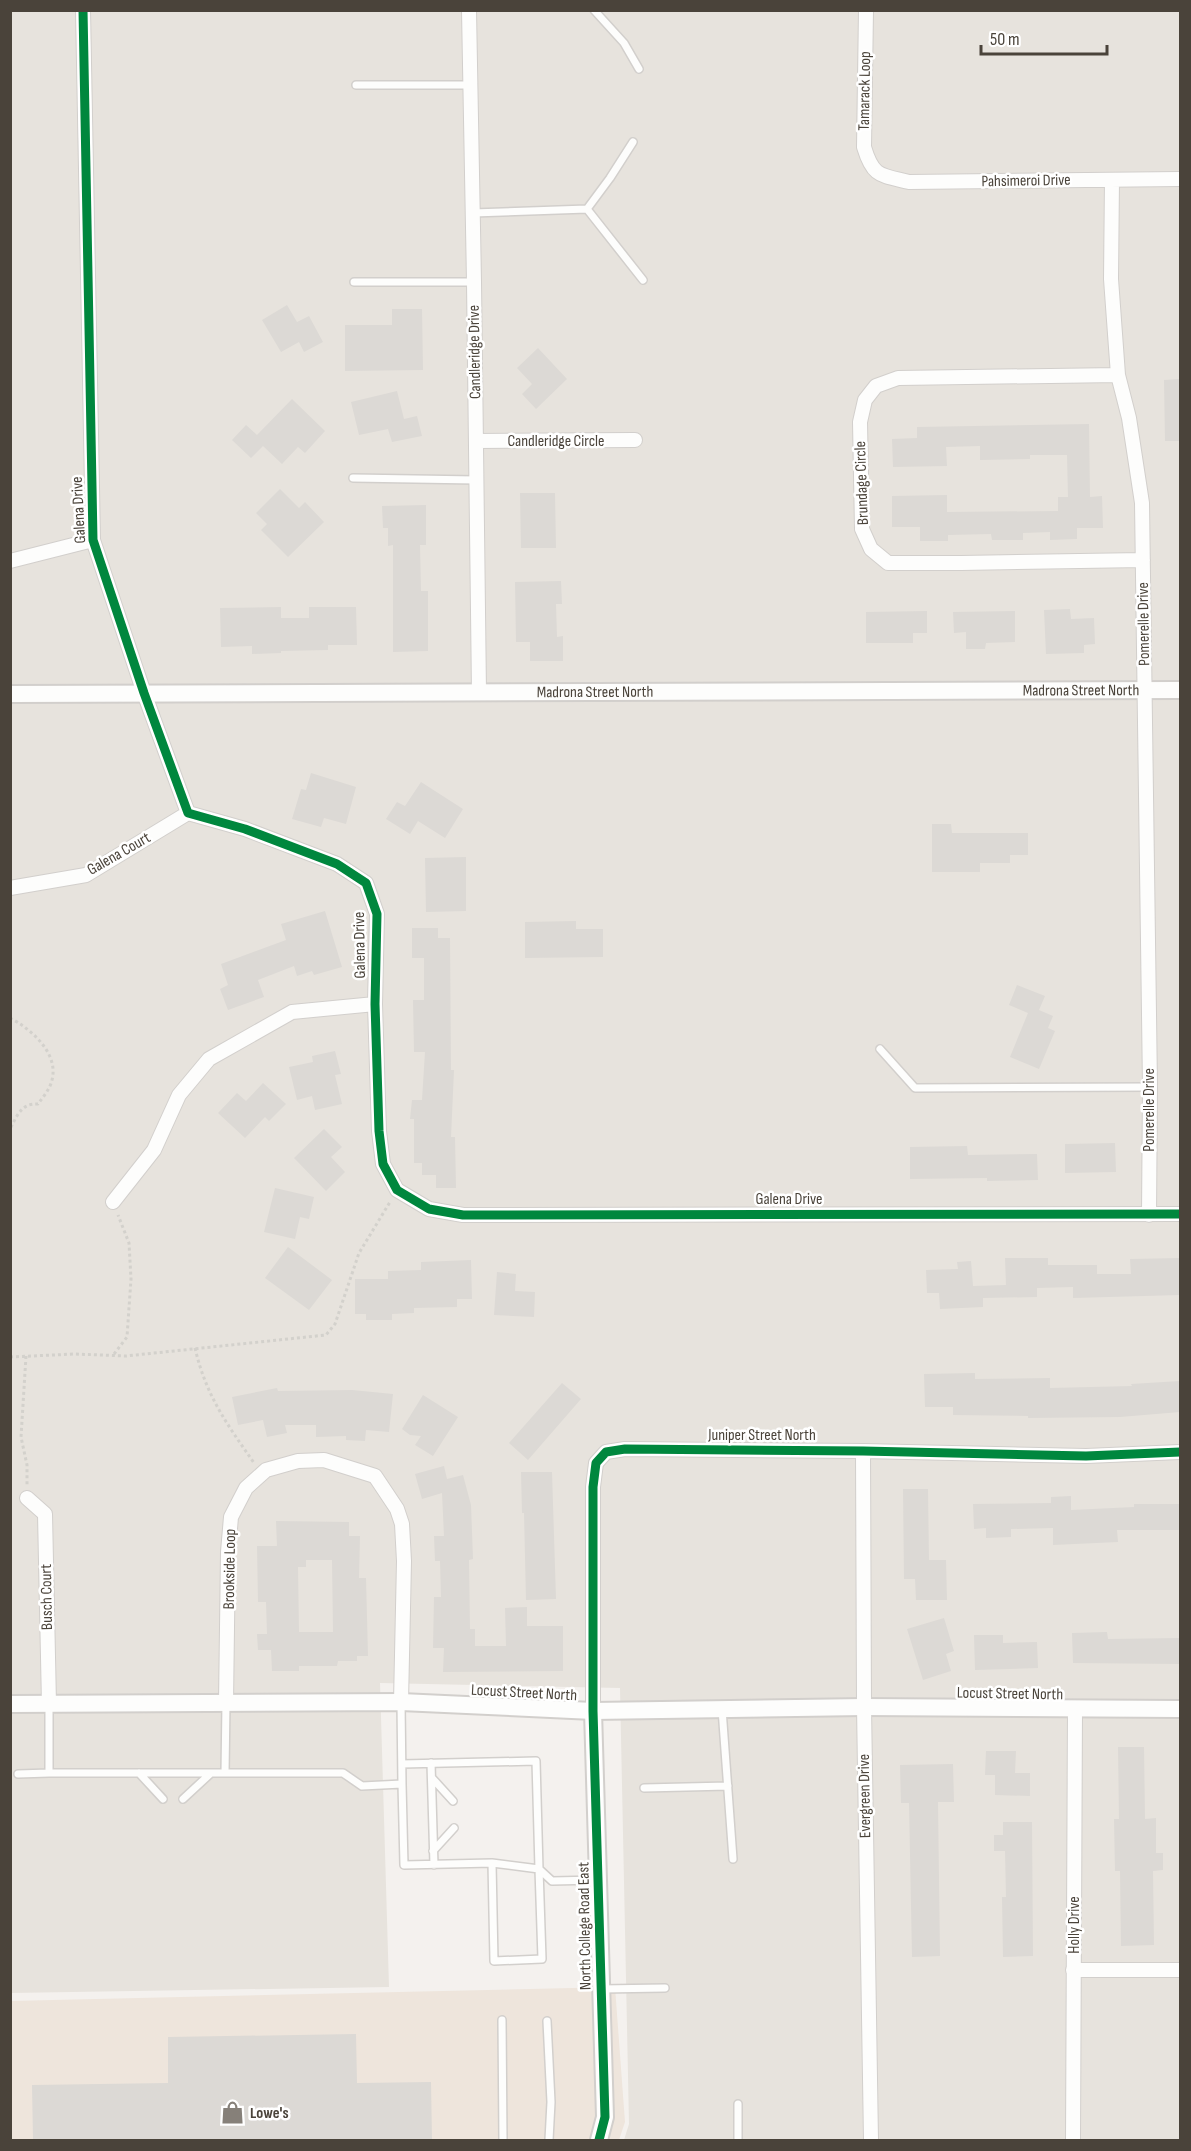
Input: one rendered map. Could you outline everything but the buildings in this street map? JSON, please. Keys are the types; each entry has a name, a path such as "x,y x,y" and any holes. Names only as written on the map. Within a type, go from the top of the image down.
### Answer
{"street":[{"name":"Galena Drive","path":"84,10 93,540 144,693 188,813 245,829 337,864 366,883 377,914 375,1004 379,1131 383,1164 397,1190 429,1209 463,1215 1180,1214"},
{"name":"Candleridge Drive","path":"469,10 479,693"},
{"name":"Tamarack Loop","path":"866,10 864,147 869,164 874,169"},
{"name":"Pahsimeroi Drive","path":"874,169 880,175 909,182 1180,179"},
{"name":"Pomerelle Drive","path":"1112,180 1111,279 1118,375 1129,418 1142,503 1150,1087 1149,1215"},
{"name":"Brundage Circle","path":"1118,375 898,378 876,386 865,400 860,422 861,529 871,549 888,562 1143,560"},
{"name":"Candleridge Circle","path":"476,441 635,440"},
{"path":"10,561 93,540"},
{"name":"Madrona Street North","path":"10,694 1180,690"},
{"name":"Galena Court","path":"10,888 86,875 188,813"},
{"path":"113,1202 153,1150 179,1095 209,1059 292,1012 375,1004"},
{"name":"Juniper Street North","path":"593,1711 593,1487 596,1463 606,1452 625,1449 1086,1456 1180,1452"},
{"name":"Evergreen Drive","path":"863,1451 864,1707 871,2140"},
{"name":"Brookside Loop","path":"226,1703 228,1552 231,1517 246,1488 266,1470 297,1461 324,1460 375,1476 397,1509 402,1524 405,1561 401,1702"},
{"name":"Busch Court","path":"27,1498 45,1514 49,1704"},
{"name":"Locust Street North","path":"10,1704 401,1702 593,1711 864,1707 1180,1709"},
{"name":"Holly Drive","path":"1073,2140 1075,1709"},
{"name":"North College Road East","path":"593,1711 605,2117 599,2140"},
{"path":"1073,1970 1180,1970"}],"lane":[{"path":"594,10 624,43 639,69"},
{"path":"356,85 470,85"},
{"path":"587,209 633,142"},
{"path":"473,213 587,209"},
{"path":"587,209 643,280"},
{"path":"354,282 474,282"},
{"path":"352,478 476,480"},
{"path":"880,1049 915,1088 1150,1087"},
{"path":"401,1702 405,1865 492,1863 539,1869 552,1881 599,1880"},
{"path":"225,1773 226,1703"},
{"path":"49,1704 49,1773"},
{"path":"722,1709 733,1859"},
{"path":"402,1764 536,1761 542,1959 494,1961 492,1863"},
{"path":"431,1763 434,1864"},
{"path":"140,1773 163,1799"},
{"path":"183,1798 210,1773"},
{"path":"18,1774 343,1773 362,1785 402,1784"},
{"path":"432,1778 453,1801"},
{"path":"644,1788 728,1786"},
{"path":"433,1851 454,1828"},
{"path":"601,1989 665,1988"},
{"path":"502,2020 503,2140"},
{"path":"547,2021 549,2140"},
{"path":"738,2104 738,2140"}],"path":[{"path":"10,1018 37,1036 52,1065 52,1080 38,1104 29,1104 20,1110 10,1129"},
{"path":"10,1357 126,1356 326,1335 335,1324 359,1253 397,1190"},
{"path":"113,1202 129,1243 131,1280 127,1337 113,1355"},
{"path":"195,1348 201,1375 216,1406 262,1474"},
{"path":"26,1356 21,1437 27,1465 27,1498"}],"shaded area":[{"path":"10,11 1180,11 1180,2140 624,2140 629,2124 620,1688 380,1683 389,1987 11,1993"},
{"path":"615,1987 625,2122 619,2140 11,2140 10,2001"}],"cycle path":[{"path":"83,10 93,540 144,693 188,813 245,829 337,864 366,883 377,914 375,1004 379,1131 383,1164 397,1190 429,1209 463,1215 1180,1214"},
{"path":"599,2140 605,2117 593,1711 593,1487 596,1463 606,1452 625,1449 1086,1456 1180,1452"}],"place":[{"name":"Lowe's","path":"232,2113"}]}
